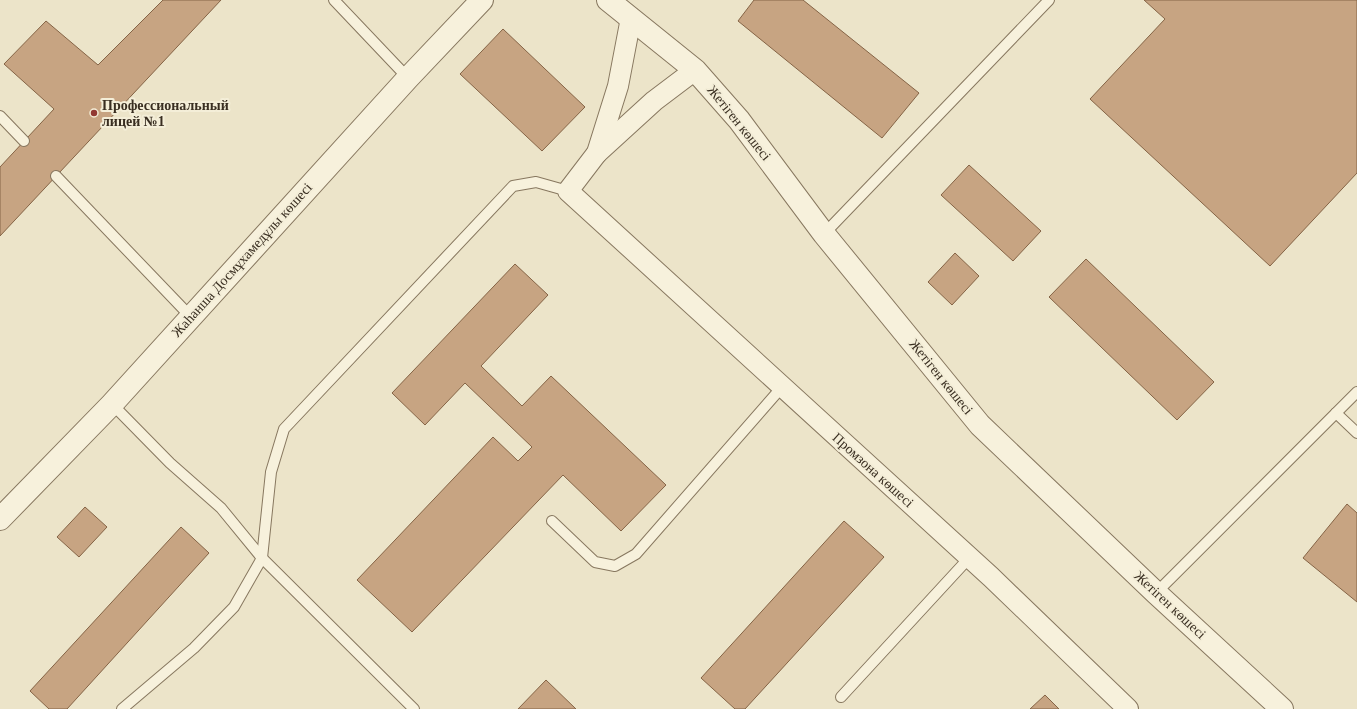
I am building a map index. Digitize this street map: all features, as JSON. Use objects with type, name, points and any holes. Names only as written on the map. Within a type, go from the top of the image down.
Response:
[{"type":"street","name":"Жаһанша Досмұхамедұлы көшесі","points":[[0,519],[112,404],[408,78],[482,0]]},
{"type":"street","name":"Жетіген көшесі","points":[[608,0],[695,70],[739,120],[824,234],[980,424],[1156,593],[1282,709]]},
{"type":"street","points":[[597,153],[618,86],[631,18]]},
{"type":"street","points":[[568,191],[597,153],[654,101],[695,70]]},
{"type":"street","name":"Промзона көшесі","points":[[568,191],[969,558],[1128,709]]},
{"type":"lane","points":[[334,0],[408,78]]},
{"type":"lane","points":[[824,234],[1049,0]]},
{"type":"lane","points":[[0,116],[24,141]]},
{"type":"lane","points":[[56,176],[190,317]]},
{"type":"lane","points":[[122,709],[194,648],[234,607],[262,558],[271,472],[284,429],[513,186],[536,182],[568,191]]},
{"type":"lane","points":[[552,521],[595,562],[615,566],[636,554],[782,387]]},
{"type":"lane","points":[[1156,593],[1357,392]]},
{"type":"lane","points":[[112,404],[170,463],[221,508],[262,558],[414,709]]},
{"type":"lane","points":[[1336,413],[1357,433]]},
{"type":"lane","points":[[841,697],[969,558]]},
{"type":"building","points":[[163,0],[221,0],[0,236],[0,167],[54,109],[4,64],[46,21],[98,65]]},
{"type":"building","points":[[754,0],[803,0],[919,93],[882,138],[738,21]]},
{"type":"building","points":[[1144,0],[1357,0],[1357,173],[1270,266],[1090,99],[1165,19]]},
{"type":"building","points":[[503,29],[585,107],[542,151],[460,74]]},
{"type":"building","points":[[969,165],[1041,231],[1013,261],[941,195]]},
{"type":"building","points":[[955,253],[979,276],[952,305],[928,282]]},
{"type":"building","points":[[1086,259],[1214,382],[1177,420],[1049,297]]},
{"type":"building","points":[[515,264],[548,295],[481,366],[522,406],[551,376],[666,485],[621,531],[563,475],[412,632],[357,580],[493,437],[518,461],[532,447],[465,383],[425,425],[392,393]]},
{"type":"building","points":[[1347,504],[1357,513],[1357,602],[1303,558]]},
{"type":"building","points":[[85,507],[107,527],[79,557],[57,537]]},
{"type":"building","points":[[844,521],[884,557],[745,709],[735,709],[701,678]]},
{"type":"building","points":[[181,527],[209,553],[67,709],[49,709],[30,691]]},
{"type":"building","points":[[546,680],[576,709],[518,709]]},
{"type":"building","points":[[1045,695],[1059,709],[1030,709]]},
{"type":"place","name":"Профессиональный лицей №1","points":[[94,113]]}]
